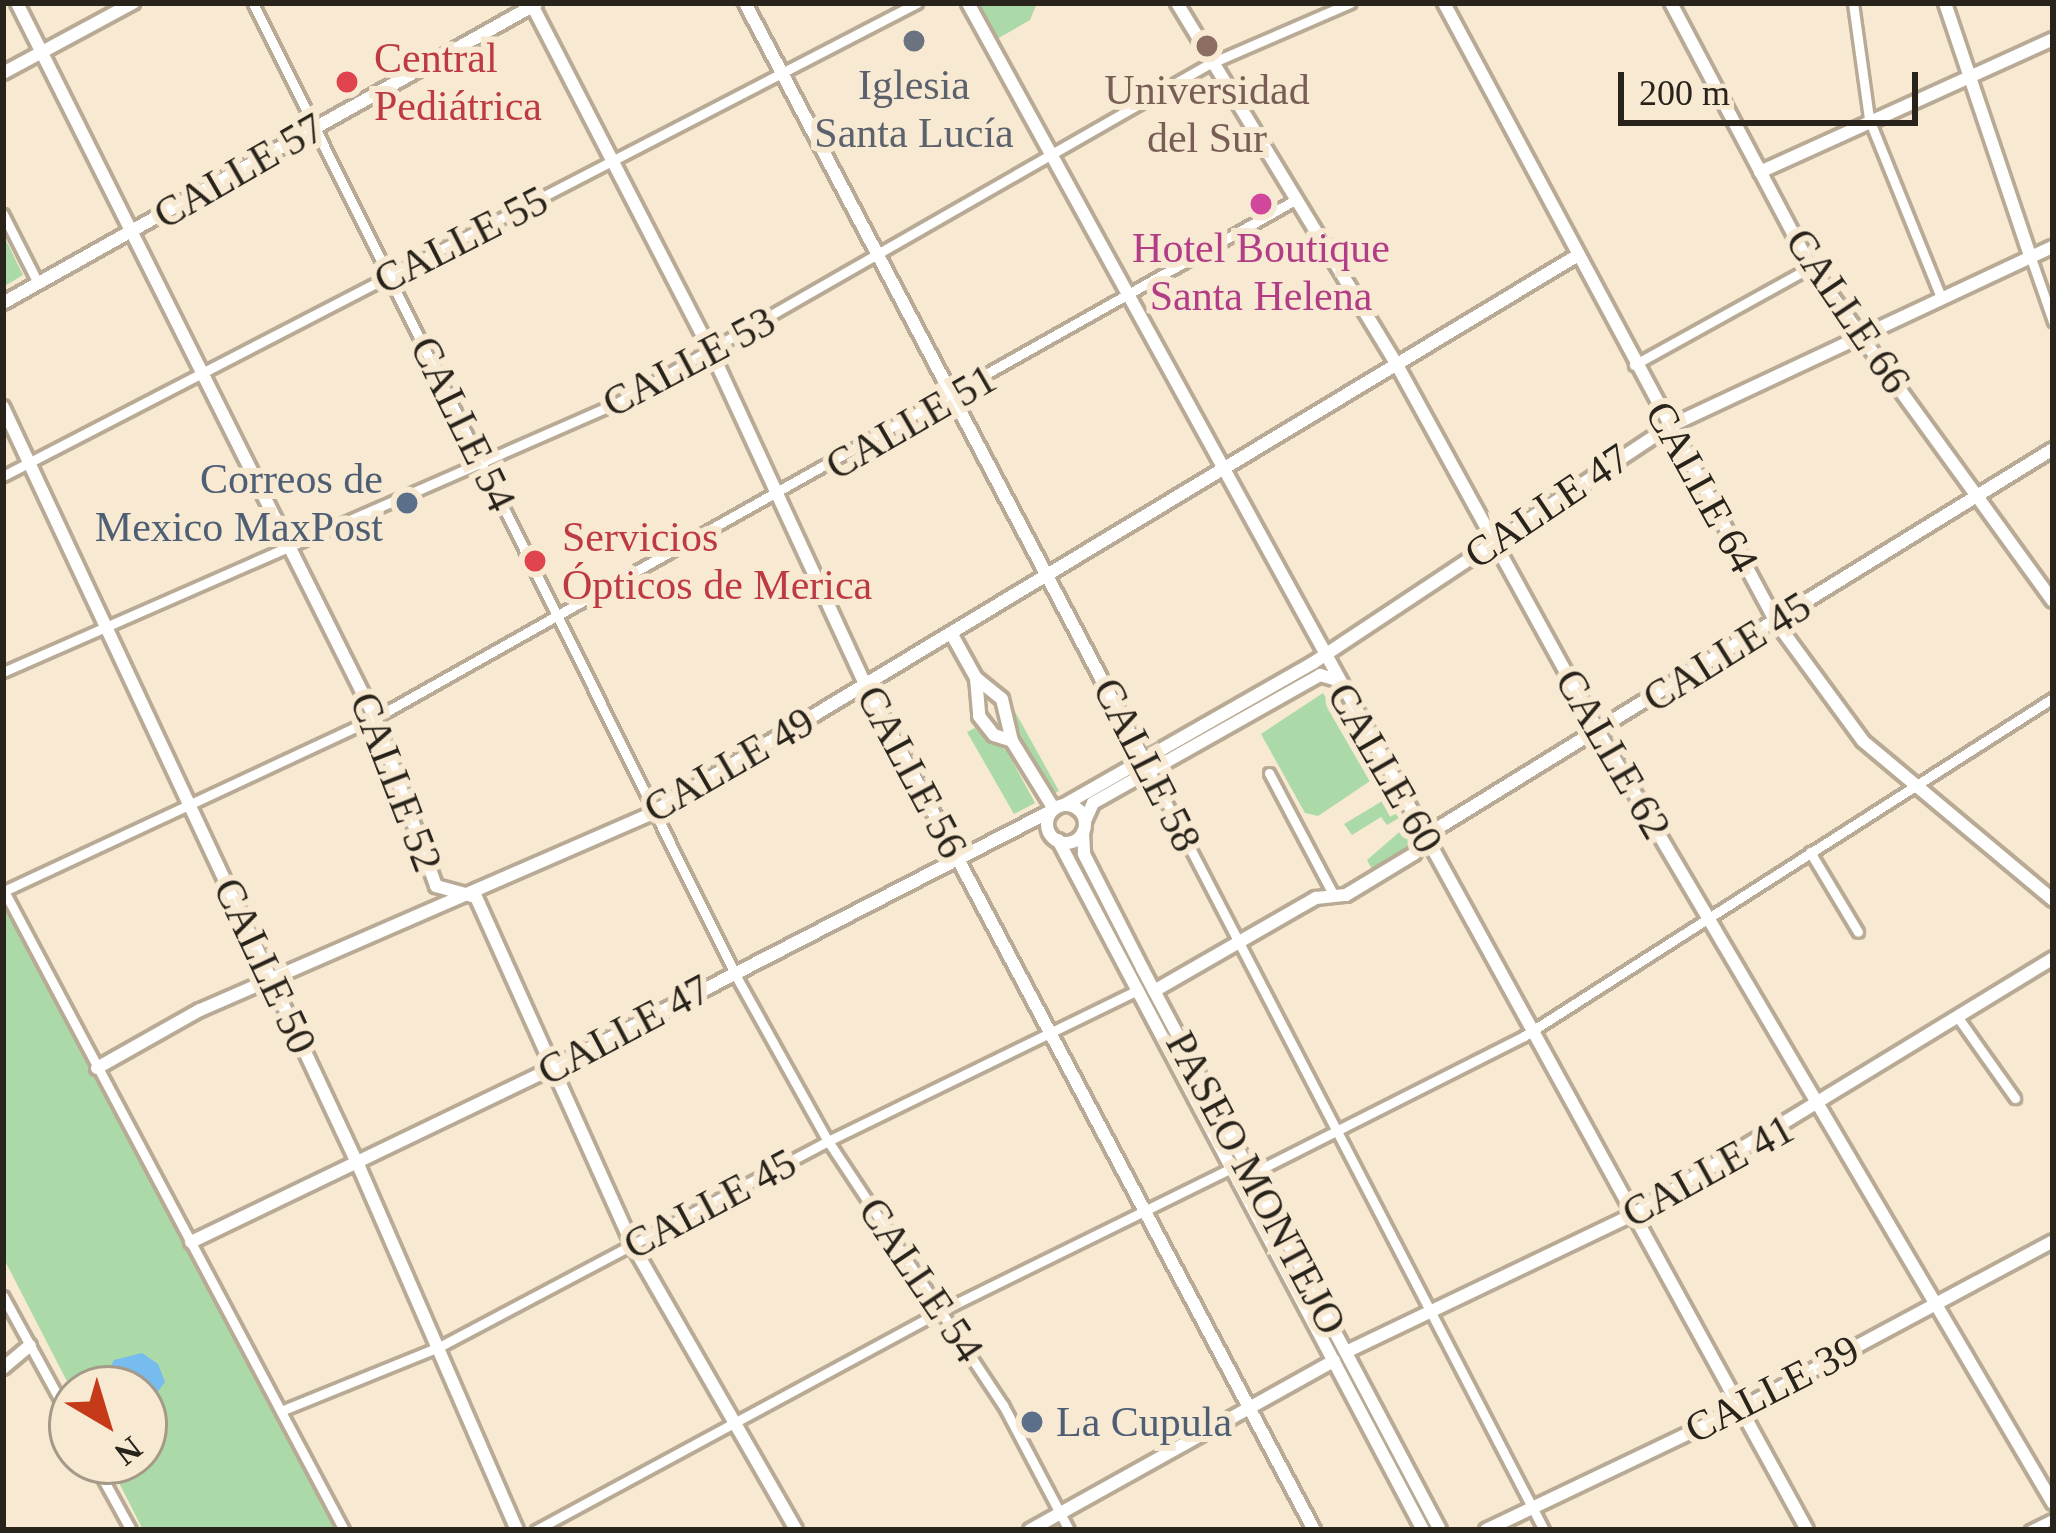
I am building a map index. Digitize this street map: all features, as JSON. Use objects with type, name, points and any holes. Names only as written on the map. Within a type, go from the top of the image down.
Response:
[{"type":"street","name":"CALLE 52","points":[[17,3],[137,229],[200,370],[375,718],[436,886],[478,901],[632,1246],[796,1530]]},
{"type":"street","points":[[3,74],[133,3]]},
{"type":"street","name":"CALLE 54","points":[[253,3],[391,275],[650,814],[828,1141],[943,1310],[1064,1511],[1069,1530]]},
{"type":"street","name":"CALLE 58","points":[[745,3],[875,261],[1148,765],[1334,1134],[1544,1530]]},
{"type":"street","name":"CALLE 55","points":[[3,476],[917,3]]},
{"type":"street","name":"CALLE 60","points":[[968,3],[1334,679],[1807,1530]]},
{"type":"street","name":"CALLE 62","points":[[1177,3],[1209,64],[1396,365],[1598,731],[2053,1503]]},
{"type":"street","name":"CALLE 53","points":[[3,672],[289,540],[483,464],[712,353],[1209,64],[1350,3]]},
{"type":"street","name":"CALLE 64","points":[[1444,3],[1634,365],[1776,622],[1863,741],[2053,900]]},
{"type":"street","name":"CALLE 66","points":[[1671,3],[1811,267],[1980,494],[2053,602]]},
{"type":"street","points":[[1853,3],[1869,118],[1941,297]]},
{"type":"street","points":[[1945,3],[2053,321]]},
{"type":"street","name":"CALLE 57","points":[[3,303],[534,4]]},
{"type":"street","name":"CALLE 56","points":[[534,4],[712,353],[865,684],[1313,1530]]},
{"type":"street","points":[[1760,172],[1869,118],[1969,79],[2053,39]]},
{"type":"street","name":"CALLE 51","points":[[3,890],[375,718],[952,400],[1297,200]]},
{"type":"street","points":[[3,214],[38,283]]},
{"type":"street","name":"CALLE 47","points":[[1084,826],[1093,803],[1148,765],[1668,427],[2053,248]]},
{"type":"street","name":"CALLE 49","points":[[97,1067],[270,977],[650,814],[1224,473],[1578,255]]},
{"type":"street","points":[[1634,365],[1811,267]]},
{"type":"street","name":"CALLE 50","points":[[3,406],[357,1164],[518,1530]]},
{"type":"street","name":"CALLE 45","points":[[1154,991],[1316,898],[1334,896],[1414,854],[1424,836],[2053,449]]},
{"type":"street","points":[[951,633],[976,678],[1008,709],[1012,741],[1057,808],[1084,826],[1058,840]]},
{"type":"street","name":"CALLE 47","points":[[1178,747],[1320,675],[1334,679]]},
{"type":"street","points":[[976,678],[979,716],[994,736],[1012,741]]},
{"type":"street","points":[[1251,1174],[1532,1030],[2053,698]]},
{"type":"street","name":"CALLE 47","points":[[190,1242],[550,1069],[956,854],[1148,765]]},
{"type":"street","points":[[1269,773],[1334,896]]},
{"type":"street","points":[[1057,808],[1048,829],[1231,1168],[1340,1356],[1423,1530]]},
{"type":"street","name":"PASEO MONTEJO","points":[[1084,826],[1084,854],[1340,1356],[1440,1530]]},
{"type":"street","points":[[1810,852],[1858,932]]},
{"type":"street","points":[[3,890],[344,1530]]},
{"type":"street","name":"CALLE 41","points":[[1030,1530],[1248,1404],[1634,1214],[1819,1108],[2053,958]]},
{"type":"street","name":"CALLE 45","points":[[281,1411],[440,1347],[828,1141],[1137,990]]},
{"type":"street","points":[[1959,1019],[2015,1098]]},
{"type":"street","points":[[536,1530],[943,1310],[1231,1168]]},
{"type":"street","name":"CALLE 39","points":[[1486,1530],[1740,1409],[2053,1241]]},
{"type":"street","points":[[3,1295],[48,1378]]},
{"type":"street","points":[[3,1368],[30,1345]]},
{"type":"street","points":[[106,1485],[130,1530]]},
{"type":"street","points":[[2030,1530],[2053,1519]]},
{"type":"green space","points":[[977,3],[1037,3],[1030,20],[997,39]]},
{"type":"green space","points":[[3,234],[23,275],[3,287]]},
{"type":"green space","points":[[1323,693],[1376,777],[1318,816],[1305,813],[1261,734]]},
{"type":"green space","points":[[1009,701],[1059,791],[1052,794],[1024,745]]},
{"type":"green space","points":[[975,728],[1007,751],[1035,803],[1014,814],[967,732]]},
{"type":"green space","points":[[1384,800],[1399,818],[1387,825],[1381,817],[1352,835],[1344,824]]},
{"type":"green space","points":[[1404,828],[1411,848],[1373,871],[1367,860]]},
{"type":"green space","points":[[3,903],[339,1530],[143,1530],[120,1485],[168,1485],[168,1365],[59,1365],[3,1257]]},
{"type":"water","points":[[142,1353],[158,1365],[112,1365],[114,1360]]},
{"type":"place","name":"Iglesia Santa Lucía","points":[[914,41]]},
{"type":"place","name":"Universidad del Sur","points":[[1207,46]]},
{"type":"place","name":"Central Pediátrica","points":[[347,82]]},
{"type":"place","name":"Hotel Boutique Santa Helena","points":[[1261,204]]},
{"type":"place","name":"Correos de Mexico MaxPost","points":[[407,503]]},
{"type":"place","name":"Servicios Ópticos de Merica","points":[[535,561]]},
{"type":"place","name":"La Cupula","points":[[1032,1422]]}]
